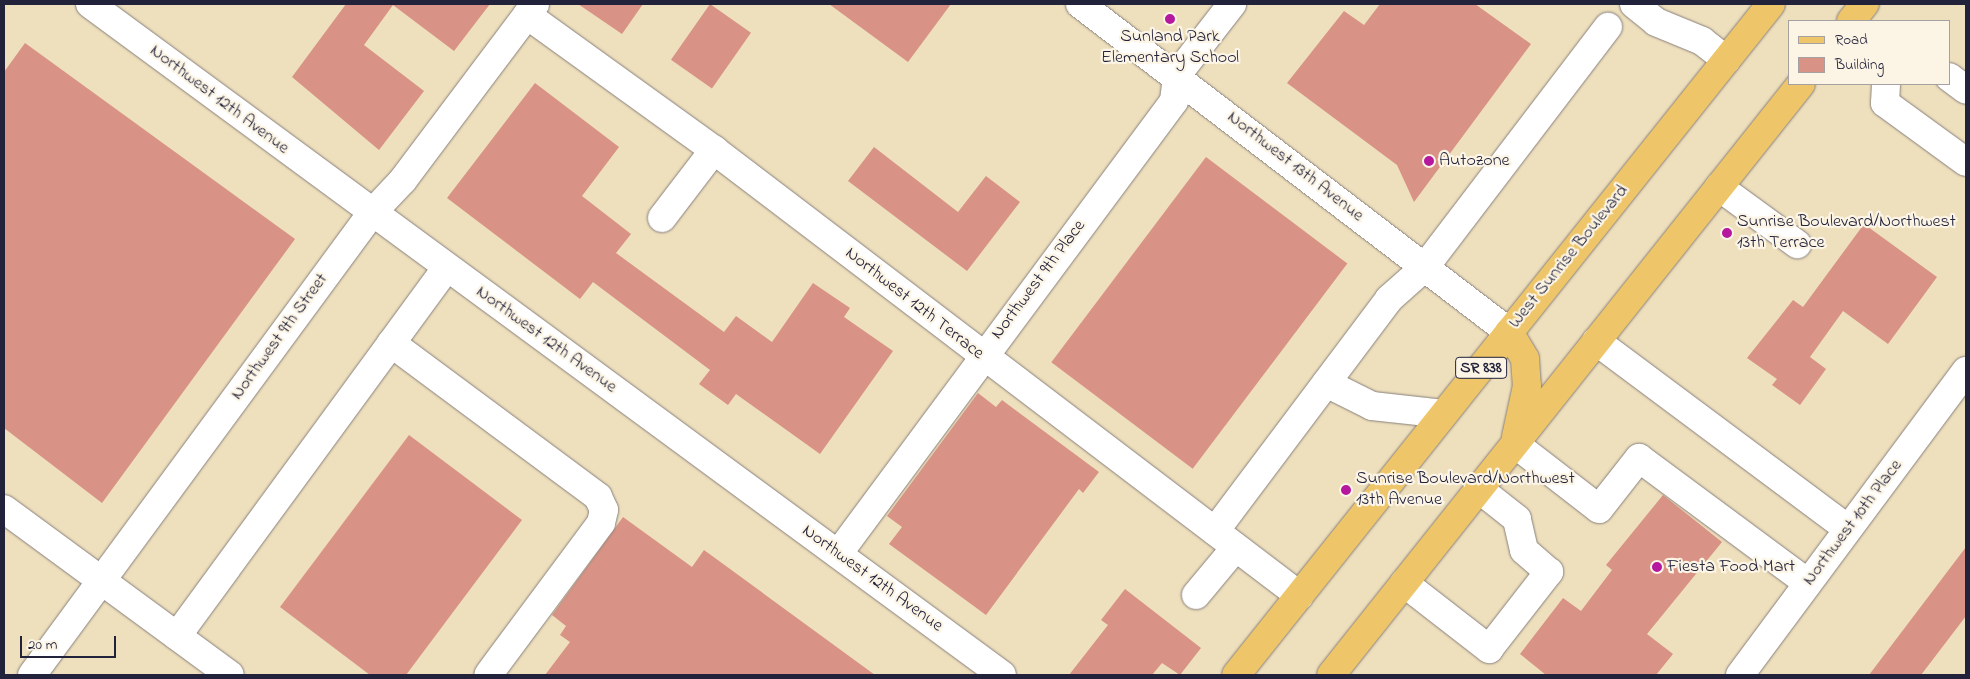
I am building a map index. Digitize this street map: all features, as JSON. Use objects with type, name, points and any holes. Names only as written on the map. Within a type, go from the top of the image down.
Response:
[{"type":"main road","name":"West Sunrise Boulevard","points":[[1236,675],[1771,4]]},
{"type":"main road","points":[[1331,675],[1800,85]]},
{"type":"main road","points":[[1509,332],[1525,359],[1527,386],[1515,444]]},
{"type":"street","name":"Northwest 12th Avenue","points":[[90,4],[371,214],[1002,675]]},
{"type":"street","name":"Northwest 13th Avenue","points":[[1080,4],[1177,75],[1509,332]]},
{"type":"street","points":[[1177,75],[1232,4]]},
{"type":"street","points":[[1634,4],[1656,22],[1702,41],[1726,60]]},
{"type":"street","name":"Northwest 9th Street","points":[[32,675],[371,214],[403,180],[531,9]]},
{"type":"street","name":"Northwest 12th Terrace","points":[[531,9],[982,356],[1300,596]]},
{"type":"street","points":[[1196,596],[1225,539],[1326,383],[1389,299],[1425,267],[1608,27]]},
{"type":"street","name":"Northwest 9th Place","points":[[838,554],[982,356],[1174,101],[1177,75]]},
{"type":"street","points":[[1950,78],[1966,90]]},
{"type":"street","points":[[1886,85],[1885,103],[1966,162]]},
{"type":"street","points":[[662,218],[714,150]]},
{"type":"street","points":[[1719,187],[1796,244]]},
{"type":"street","points":[[177,636],[446,268]]},
{"type":"street","points":[[1596,341],[1848,529]]},
{"type":"street","points":[[391,343],[598,497],[604,510],[601,523],[488,675]]},
{"type":"street","name":"Northwest 10th Place","points":[[1740,675],[1966,371]]},
{"type":"street","points":[[1326,383],[1372,406],[1444,414]]},
{"type":"street","points":[[1515,444],[1600,509],[1639,458],[1808,583]]},
{"type":"street","points":[[1404,583],[1489,649],[1549,572],[1524,550],[1517,519],[1479,488]]},
{"type":"street","points":[[4,509],[230,675]]},
{"type":"building","points":[[346,4],[490,4],[454,51],[393,5],[364,45],[424,91],[379,150],[292,77]]},
{"type":"building","points":[[578,4],[643,4],[622,34]]},
{"type":"building","points":[[710,4],[751,33],[712,88],[671,60]]},
{"type":"building","points":[[829,4],[951,4],[908,62]]},
{"type":"building","points":[[1380,4],[1475,4],[1531,44],[1414,202],[1397,165],[1287,83],[1344,11],[1364,25]]},
{"type":"building","points":[[25,43],[295,239],[102,503],[4,428],[4,72]]},
{"type":"building","points":[[535,83],[619,147],[582,196],[631,234],[616,253],[724,332],[736,316],[772,342],[813,283],[850,308],[844,317],[893,351],[820,454],[736,394],[728,405],[699,384],[710,370],[593,282],[580,299],[447,198]]},
{"type":"building","points":[[874,147],[958,212],[986,176],[1020,202],[967,271],[848,181]]},
{"type":"building","points":[[1206,157],[1347,264],[1193,469],[1051,362]]},
{"type":"building","points":[[1864,224],[1937,277],[1888,344],[1843,311],[1810,357],[1826,369],[1800,405],[1772,385],[1777,379],[1747,358],[1793,300],[1803,307]]},
{"type":"building","points":[[978,393],[996,407],[1002,400],[1099,472],[1083,493],[1079,489],[986,615],[889,544],[902,527],[887,516]]},
{"type":"building","points":[[409,435],[522,520],[406,675],[370,675],[280,607]]},
{"type":"building","points":[[1663,495],[1722,542],[1647,634],[1673,654],[1656,675],[1546,675],[1520,654],[1563,598],[1581,611],[1612,570],[1606,565]]},
{"type":"building","points":[[623,517],[692,567],[704,550],[875,675],[545,675],[570,642],[560,635],[566,626],[552,615]]},
{"type":"building","points":[[1966,547],[1966,616],[1921,675],[1869,675]]},
{"type":"building","points":[[1125,589],[1201,648],[1180,675],[1162,663],[1152,675],[1069,675],[1108,625],[1101,620]]},
{"type":"place","name":"Sunland Park Elementary School","points":[[1170,19]]},
{"type":"place","name":"Autozone","points":[[1429,161]]},
{"type":"place","name":"Sunrise Boulevard/Northwest 13th Terrace","points":[[1727,233]]},
{"type":"place","name":"Sunrise Boulevard/Northwest 13th Avenue","points":[[1346,490]]},
{"type":"place","name":"Fiesta Food Mart","points":[[1657,567]]}]
